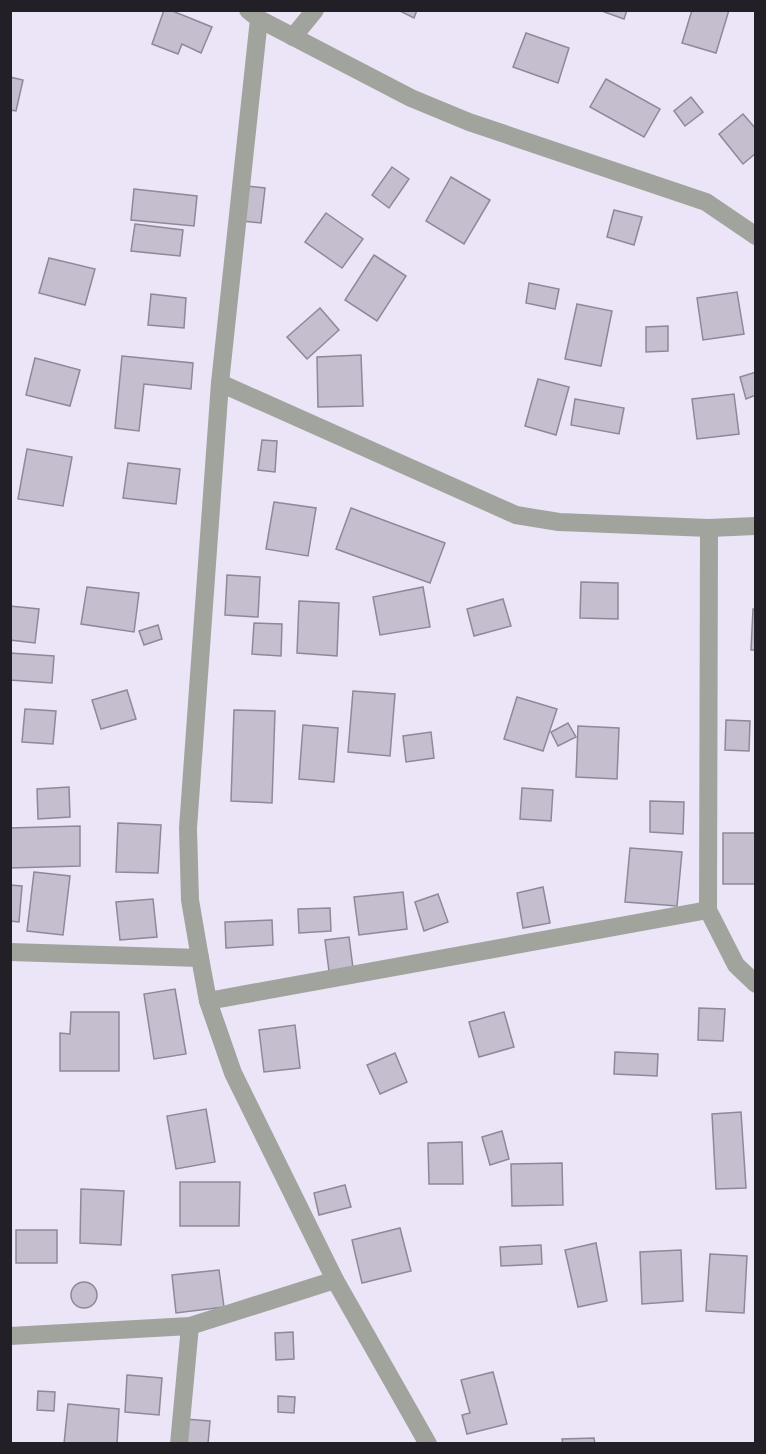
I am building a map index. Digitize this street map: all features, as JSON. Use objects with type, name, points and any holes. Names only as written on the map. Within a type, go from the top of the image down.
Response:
[{"type":"street","points":[[293,37],[315,10]]},
{"type":"street","points":[[428,1443],[335,1280],[232,1073],[208,1000],[190,900],[188,828],[220,383],[254,15],[411,98],[469,122],[706,202],[756,236]]},
{"type":"street","points":[[220,383],[516,515],[559,522],[709,528],[756,526]]},
{"type":"street","points":[[709,528],[708,910],[736,965],[756,984]]},
{"type":"street","points":[[208,1000],[708,910]]},
{"type":"street","points":[[10,952],[200,958]]},
{"type":"street","points":[[10,1336],[190,1326],[335,1280]]},
{"type":"street","points":[[179,1443],[190,1326]]},
{"type":"building","points":[[164,10],[170,10],[212,27],[201,53],[182,44],[178,54],[152,44]]},
{"type":"building","points":[[398,10],[417,10],[414,18]]},
{"type":"building","points":[[599,10],[627,10],[624,19]]},
{"type":"building","points":[[692,10],[729,10],[716,53],[682,43]]},
{"type":"building","points":[[526,33],[569,48],[558,83],[513,67]]},
{"type":"building","points":[[10,77],[23,80],[16,111],[10,110]]},
{"type":"building","points":[[606,79],[660,109],[644,137],[590,107]]},
{"type":"building","points":[[691,97],[703,112],[685,126],[674,111]]},
{"type":"building","points":[[743,114],[756,129],[756,153],[743,164],[719,134]]},
{"type":"building","points":[[392,167],[409,179],[389,208],[372,195]]},
{"type":"building","points":[[451,177],[490,200],[464,244],[426,221]]},
{"type":"building","points":[[246,186],[265,188],[261,223],[243,221]]},
{"type":"building","points":[[134,189],[197,196],[194,226],[131,220]]},
{"type":"building","points":[[614,210],[642,217],[634,245],[607,237]]},
{"type":"building","points":[[326,213],[363,239],[342,268],[305,242]]},
{"type":"building","points":[[135,224],[183,230],[180,256],[131,251]]},
{"type":"building","points":[[374,255],[406,276],[377,321],[345,300]]},
{"type":"building","points":[[49,258],[95,269],[85,305],[39,293]]},
{"type":"building","points":[[529,283],[559,289],[555,309],[526,303]]},
{"type":"building","points":[[737,292],[744,334],[703,340],[697,298]]},
{"type":"building","points":[[151,294],[186,298],[184,328],[148,325]]},
{"type":"building","points":[[577,304],[612,311],[601,366],[565,359]]},
{"type":"building","points":[[320,308],[339,330],[307,359],[287,337]]},
{"type":"building","points":[[668,326],[668,351],[646,352],[646,327]]},
{"type":"building","points":[[361,355],[363,406],[318,407],[317,357]]},
{"type":"building","points":[[122,356],[193,363],[191,389],[144,384],[139,431],[115,428]]},
{"type":"building","points":[[35,358],[80,370],[70,406],[26,395]]},
{"type":"building","points":[[756,372],[756,395],[746,399],[740,377]]},
{"type":"building","points":[[538,379],[569,387],[556,435],[525,426]]},
{"type":"building","points":[[734,394],[739,434],[697,439],[692,399]]},
{"type":"building","points":[[575,399],[624,408],[619,434],[571,425]]},
{"type":"building","points":[[262,440],[277,441],[275,472],[258,470]]},
{"type":"building","points":[[27,449],[72,457],[63,506],[18,499]]},
{"type":"building","points":[[128,463],[180,469],[176,504],[123,498]]},
{"type":"building","points":[[274,502],[316,508],[308,556],[266,549]]},
{"type":"building","points":[[351,508],[445,543],[430,583],[336,549]]},
{"type":"building","points":[[227,575],[260,577],[258,617],[225,615]]},
{"type":"building","points":[[581,582],[618,583],[618,619],[580,618]]},
{"type":"building","points":[[87,587],[139,593],[134,632],[81,624]]},
{"type":"building","points":[[423,587],[430,627],[380,635],[373,597]]},
{"type":"building","points":[[503,599],[511,626],[474,636],[467,609]]},
{"type":"building","points":[[299,601],[339,603],[337,656],[297,653]]},
{"type":"building","points":[[10,606],[39,609],[35,643],[10,640]]},
{"type":"building","points":[[753,609],[756,609],[756,650],[751,650]]},
{"type":"building","points":[[254,623],[282,624],[281,656],[252,654]]},
{"type":"building","points":[[158,625],[162,639],[144,645],[139,631]]},
{"type":"building","points":[[10,653],[54,656],[52,683],[10,680]]},
{"type":"building","points":[[127,690],[136,719],[101,729],[92,700]]},
{"type":"building","points":[[353,691],[395,694],[390,756],[348,752]]},
{"type":"building","points":[[517,697],[557,709],[543,751],[504,739]]},
{"type":"building","points":[[25,709],[56,711],[53,744],[22,742]]},
{"type":"building","points":[[234,710],[275,711],[272,803],[231,801]]},
{"type":"building","points":[[726,720],[750,721],[749,751],[725,750]]},
{"type":"building","points":[[568,723],[576,737],[558,746],[551,732]]},
{"type":"building","points":[[303,725],[338,728],[334,782],[299,779]]},
{"type":"building","points":[[578,726],[619,728],[617,779],[576,777]]},
{"type":"building","points":[[431,732],[434,758],[406,762],[403,736]]},
{"type":"building","points":[[69,787],[70,817],[38,819],[37,789]]},
{"type":"building","points":[[522,788],[553,790],[551,821],[520,819]]},
{"type":"building","points":[[650,801],[684,802],[683,834],[650,832]]},
{"type":"building","points":[[118,823],[161,825],[158,873],[116,872]]},
{"type":"building","points":[[80,826],[80,866],[10,868],[10,828]]},
{"type":"building","points":[[723,833],[756,833],[756,884],[723,884]]},
{"type":"building","points":[[630,848],[682,852],[677,906],[625,902]]},
{"type":"building","points":[[34,872],[70,876],[63,935],[27,931]]},
{"type":"building","points":[[10,885],[22,886],[19,922],[10,921]]},
{"type":"building","points":[[543,887],[550,923],[523,928],[517,893]]},
{"type":"building","points":[[403,892],[407,929],[359,935],[354,897]]},
{"type":"building","points":[[438,894],[448,922],[424,931],[415,902]]},
{"type":"building","points":[[153,899],[157,937],[120,940],[116,902]]},
{"type":"building","points":[[330,908],[331,931],[299,933],[298,909]]},
{"type":"building","points":[[272,920],[273,945],[226,948],[225,922]]},
{"type":"building","points":[[349,937],[353,968],[329,971],[325,940]]},
{"type":"building","points":[[175,989],[186,1054],[154,1059],[144,994]]},
{"type":"building","points":[[699,1008],[725,1009],[723,1041],[698,1040]]},
{"type":"building","points":[[71,1012],[119,1012],[119,1071],[60,1071],[60,1033],[70,1034]]},
{"type":"building","points":[[504,1012],[514,1047],[479,1057],[469,1022]]},
{"type":"building","points":[[295,1025],[300,1068],[264,1072],[259,1030]]},
{"type":"building","points":[[615,1052],[658,1054],[657,1076],[614,1074]]},
{"type":"building","points":[[395,1053],[407,1082],[380,1094],[367,1065]]},
{"type":"building","points":[[206,1109],[215,1162],[176,1169],[167,1116]]},
{"type":"building","points":[[741,1112],[746,1188],[716,1189],[712,1114]]},
{"type":"building","points":[[502,1131],[509,1159],[490,1165],[482,1137]]},
{"type":"building","points":[[462,1142],[463,1184],[429,1184],[428,1143]]},
{"type":"building","points":[[562,1163],[563,1205],[512,1206],[511,1164]]},
{"type":"building","points":[[180,1182],[240,1182],[239,1226],[180,1226]]},
{"type":"building","points":[[345,1185],[351,1207],[319,1215],[314,1193]]},
{"type":"building","points":[[81,1189],[124,1191],[121,1245],[80,1243]]},
{"type":"building","points":[[400,1228],[411,1271],[362,1283],[352,1240]]},
{"type":"building","points":[[16,1230],[57,1230],[57,1263],[16,1263]]},
{"type":"building","points":[[596,1243],[607,1301],[578,1307],[565,1250]]},
{"type":"building","points":[[541,1245],[542,1264],[501,1266],[500,1247]]},
{"type":"building","points":[[681,1250],[683,1301],[642,1304],[640,1252]]},
{"type":"building","points":[[710,1254],[747,1256],[744,1313],[706,1311]]},
{"type":"building","points":[[219,1270],[224,1307],[176,1313],[172,1275]]},
{"type":"building","points":[[84,1282],[93,1286],[97,1295],[93,1304],[84,1308],[75,1304],[71,1295],[75,1286]]},
{"type":"building","points":[[293,1332],[294,1359],[276,1360],[275,1333]]},
{"type":"building","points":[[493,1372],[507,1424],[467,1434],[462,1415],[470,1413],[461,1380]]},
{"type":"building","points":[[127,1375],[162,1378],[159,1415],[125,1412]]},
{"type":"building","points":[[38,1391],[55,1392],[54,1411],[37,1410]]},
{"type":"building","points":[[278,1396],[295,1397],[294,1413],[278,1412]]},
{"type":"building","points":[[68,1404],[119,1409],[117,1444],[64,1444]]},
{"type":"building","points":[[185,1419],[210,1421],[208,1444],[182,1444]]},
{"type":"building","points":[[594,1438],[595,1444],[563,1444],[562,1439]]}]
